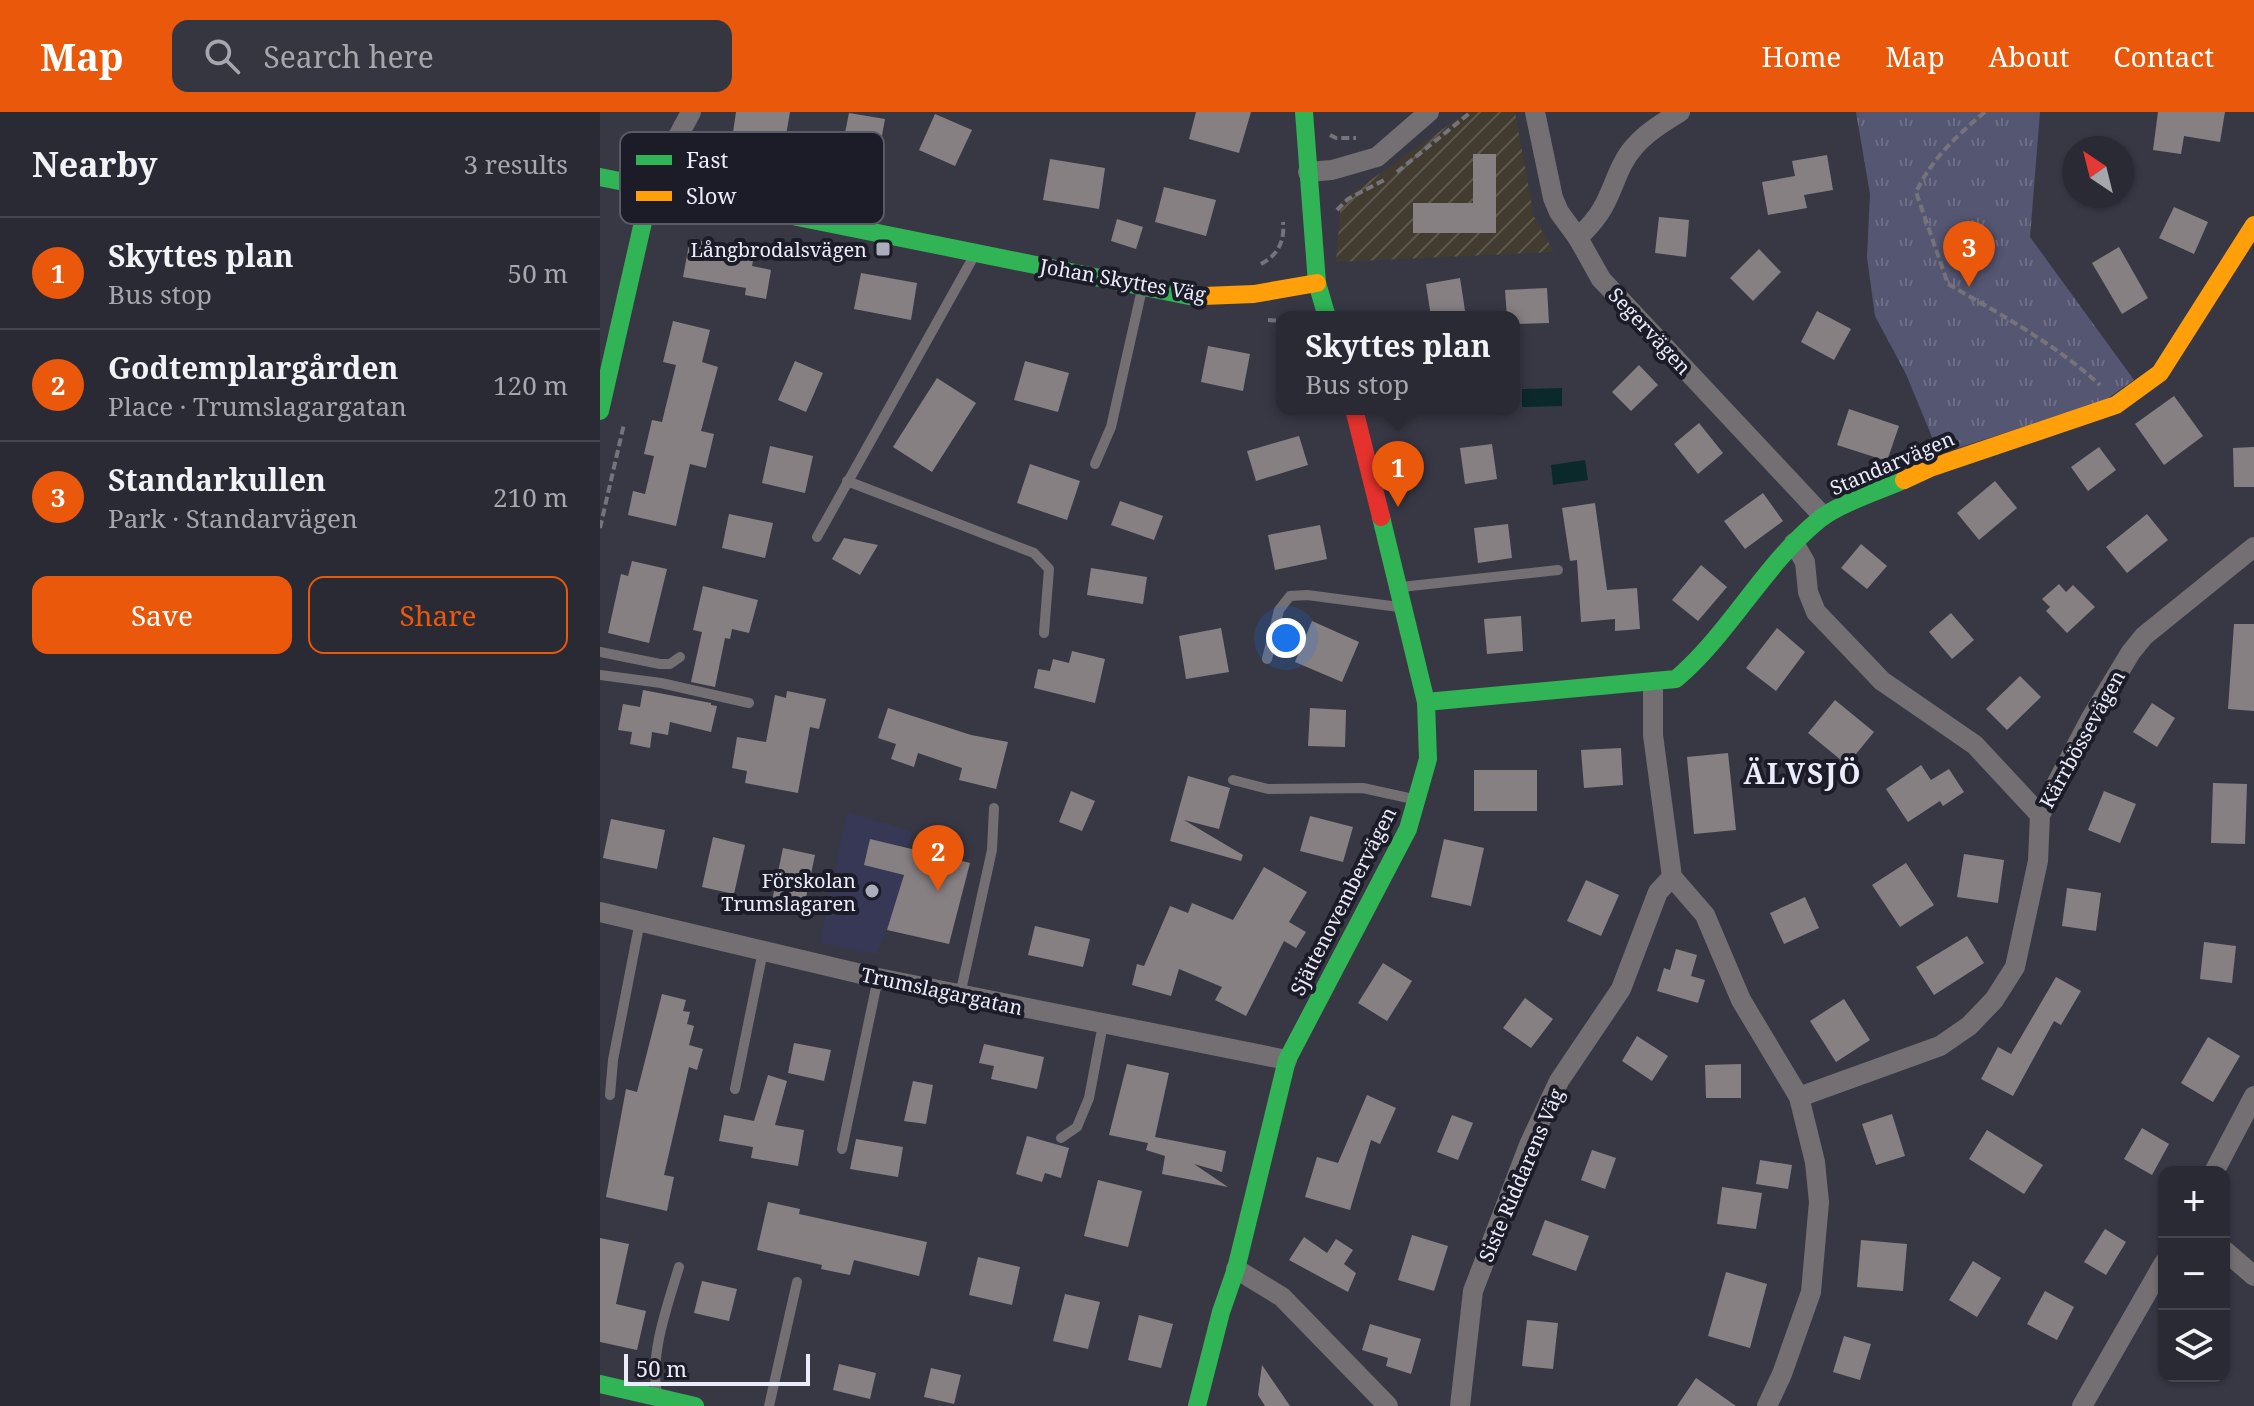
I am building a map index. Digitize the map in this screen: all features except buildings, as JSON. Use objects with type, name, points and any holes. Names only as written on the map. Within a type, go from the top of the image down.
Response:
[{"type":"street","points":[[680,132],[691,112]]},
{"type":"street","points":[[1304,112],[1317,283],[1325,311]]},
{"type":"street","points":[[1308,172],[1332,170],[1377,157],[1429,112]]},
{"type":"street","name":"Segervägen","points":[[1535,112],[1553,198],[1601,279],[1823,516]]},
{"type":"street","points":[[1578,238],[1604,207],[1617,173],[1633,148],[1653,129],[1680,112]]},
{"type":"street","name":"Johan Skyttes Väg","points":[[600,177],[620,181]]},
{"type":"street","points":[[600,411],[643,224]]},
{"type":"street","name":"Johan Skyttes Väg","points":[[833,224],[1189,296],[1277,293],[1317,283]]},
{"type":"street","name":"Standarvägen","points":[[1426,702],[1676,679],[1697,661],[1794,543],[1823,516],[1930,468],[2119,403],[2160,373],[2254,225]]},
{"type":"street","name":"Sjättenovembervägen","points":[[1197,1406],[1221,1312],[1236,1269],[1287,1060],[1408,829],[1428,759],[1426,702],[1356,415]]},
{"type":"street","points":[[1794,543],[1805,562],[1808,592],[1816,612],[1882,681],[1975,745],[2040,815]]},
{"type":"street","name":"Kärrbössevägen","points":[[1799,1097],[1940,1046],[1969,1026],[1994,1000],[2015,967],[2038,861],[2040,815],[2091,718],[2144,636],[2254,547]]},
{"type":"street","points":[[1653,683],[1653,735],[1672,877],[1705,915],[1741,1000],[1799,1097],[1815,1162],[1819,1202],[1811,1292],[1782,1374],[1767,1406]]},
{"type":"street","name":"Siste Riddarens Väg","points":[[1460,1406],[1473,1291],[1529,1145],[1559,1081],[1621,989],[1658,892],[1672,877]]},
{"type":"street","name":"Trumslagargatan","points":[[600,912],[878,978],[1287,1060]]},
{"type":"street","points":[[2217,1166],[2254,1096]]},
{"type":"street","points":[[2230,1255],[2254,1276]]},
{"type":"street","points":[[1236,1269],[1282,1297],[1388,1406]]},
{"type":"street","points":[[2082,1406],[2158,1273]]},
{"type":"street","points":[[600,1384],[695,1406]]},
{"type":"lane","points":[[817,537],[976,253]]},
{"type":"lane","points":[[1095,464],[1111,427],[1142,286]]},
{"type":"lane","points":[[847,481],[1034,553],[1049,569],[1044,633]]},
{"type":"lane","points":[[1399,587],[1558,570]]},
{"type":"lane","points":[[1267,659],[1279,610],[1290,596],[1307,595],[1404,608]]},
{"type":"lane","points":[[600,652],[660,664],[670,664],[680,657]]},
{"type":"lane","points":[[600,675],[661,683],[749,703]]},
{"type":"lane","points":[[1233,780],[1268,789],[1363,788],[1416,800]]},
{"type":"lane","points":[[960,995],[992,850],[994,808]]},
{"type":"lane","points":[[610,1095],[613,1060],[640,921]]},
{"type":"lane","points":[[735,1089],[763,951]]},
{"type":"lane","points":[[842,1149],[878,978]]},
{"type":"lane","points":[[1061,1138],[1077,1127],[1089,1098],[1103,1024]]},
{"type":"lane","points":[[658,1398],[654,1379],[661,1335],[679,1267]]},
{"type":"lane","points":[[769,1406],[797,1282]]},
{"type":"path","points":[[1333,214],[1348,199],[1399,171],[1471,112]]},
{"type":"path","points":[[1985,112],[1961,131],[1924,176],[1916,192],[1948,284],[2075,363],[2119,403]]},
{"type":"path","points":[[1326,133],[1336,138],[1362,138]]},
{"type":"path","points":[[1249,269],[1273,258],[1284,237],[1283,214]]},
{"type":"path","points":[[1256,320],[1276,321]]},
{"type":"path","points":[[600,528],[625,419]]},
{"type":"shaded area","points":[[1467,112],[1515,112],[1534,217],[1554,252],[1336,262],[1341,201]]},
{"type":"shaded area","points":[[1562,388],[1562,406],[1522,407],[1522,389]]},
{"type":"shaded area","points":[[1585,460],[1588,480],[1553,485],[1551,465]]},
{"type":"shaded area","name":"Förskolan Trumslagaren","points":[[847,812],[912,832],[907,847],[870,840],[867,866],[917,879],[887,930],[877,954],[820,943]]},
{"type":"green space","points":[[1856,112],[2040,112],[2030,237],[2134,380],[2104,401],[1939,454],[1906,374],[1875,316],[1867,257],[1870,194]]},
{"type":"traffic: fast","points":[[1304,112],[1317,283],[1325,311]]},
{"type":"traffic: fast","points":[[600,177],[620,181]]},
{"type":"traffic: fast","points":[[600,411],[643,224]]},
{"type":"traffic: fast","points":[[833,224],[1189,296],[1203,296]]},
{"type":"traffic: fast","points":[[1426,702],[1676,679],[1714,640],[1782,556],[1820,519],[1848,503],[1904,480]]},
{"type":"traffic: fast","points":[[1197,1406],[1221,1312],[1236,1269],[1287,1060],[1408,829],[1428,759],[1426,702],[1381,517]]},
{"type":"traffic: fast","points":[[600,1384],[695,1406]]},
{"type":"traffic: slow","points":[[1904,480],[1930,468],[2116,405],[2160,373],[2254,225]]},
{"type":"traffic: slow","points":[[1203,296],[1254,294],[1317,283]]},
{"type":"traffic: jam","points":[[1356,415],[1381,517]]},
{"type":"place","name":"Långbrodalsvägen","points":[[883,249]]},
{"type":"place","name":"Standarkullen","points":[[1969,287]]},
{"type":"place","name":"Skyttes plan","points":[[1398,507]]},
{"type":"place","name":"Förskolan Trumslagaren","points":[[872,891]]},
{"type":"place","name":"Godtemplargården","points":[[938,891]]},
{"type":"district","name":"ÄLVSJÖ","points":[[1803,773]]}]
